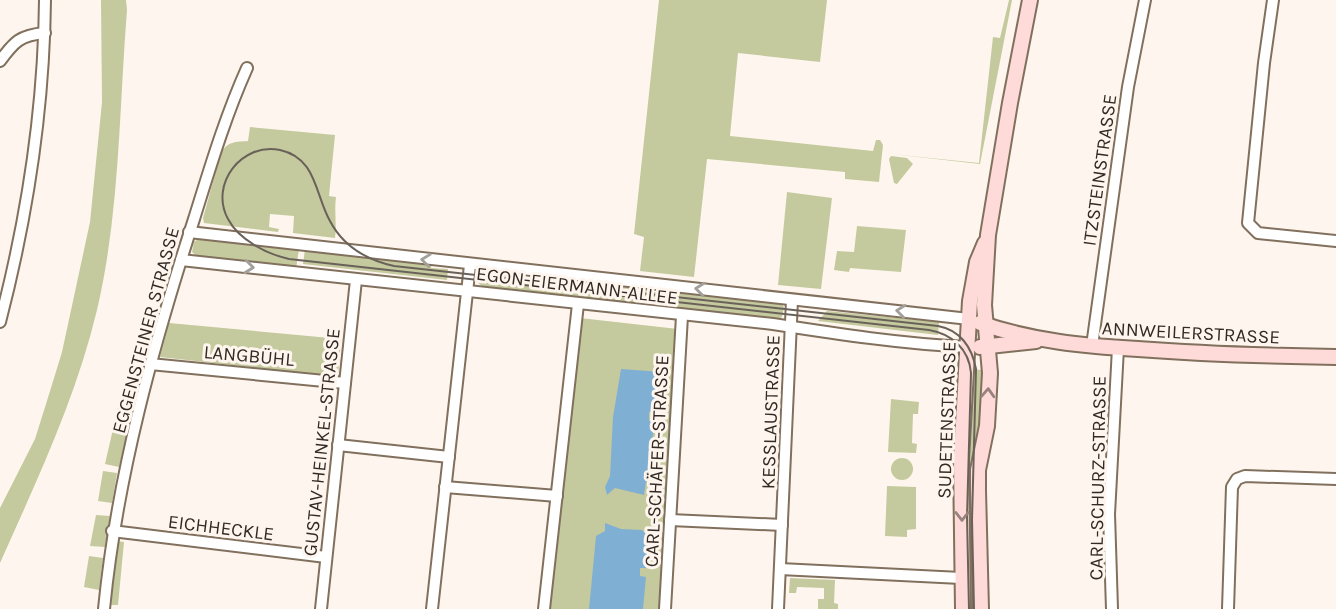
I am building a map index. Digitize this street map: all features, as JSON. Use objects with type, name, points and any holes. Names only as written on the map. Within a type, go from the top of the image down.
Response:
[{"type":"main road","name":"SUDETENSTRASSE","points":[[981,609],[978,470],[986,426],[990,373],[985,325],[988,235],[1007,116],[1030,0]]},
{"type":"main road","name":"SUDETENSTRASSE","points":[[963,609],[961,459],[969,319],[973,279],[988,235]]},
{"type":"main road","name":"ANNWEILERSTRASSE","points":[[969,319],[1044,341],[1092,346],[1237,356],[1336,357]]},
{"type":"main road","name":"ANNWEILERSTRASSE","points":[[968,347],[1044,341]]},
{"type":"street","points":[[0,322],[34,159],[45,33],[45,0]]},
{"type":"street","name":"ITZSTEINSTRASSE","points":[[1092,346],[1128,87],[1145,0]]},
{"type":"street","points":[[1273,0],[1262,77],[1248,223],[1258,233],[1336,241]]},
{"type":"street","points":[[0,61],[18,40],[28,34],[45,33]]},
{"type":"street","name":"EGGENSTEINER STRASSE","points":[[104,609],[112,531],[150,364],[216,149],[247,68]]},
{"type":"street","name":"EGON-EIERMANN-ALLEE","points":[[189,232],[969,319]]},
{"type":"street","name":"EGON-EIERMANN-ALLEE","points":[[181,260],[791,327],[846,336],[968,347]]},
{"type":"street","points":[[432,609],[470,265]]},
{"type":"street","name":"GUSTAV-HEINKEL-STRASSE","points":[[321,609],[356,280]]},
{"type":"street","name":"KESSLAUSTRASSE","points":[[778,609],[792,300]]},
{"type":"street","points":[[544,609],[578,304]]},
{"type":"street","name":"CARL-SCHÄFER-STRASSE","points":[[665,609],[682,316]]},
{"type":"street","name":"CARL-SCHURZ-STRASSE","points":[[1112,609],[1109,514],[1118,348]]},
{"type":"street","name":"LANGBÜHL","points":[[150,364],[345,383]]},
{"type":"street","points":[[338,445],[449,457]]},
{"type":"street","points":[[1228,609],[1233,484],[1245,476],[1336,479]]},
{"type":"street","points":[[445,487],[557,496]]},
{"type":"street","points":[[670,520],[782,525]]},
{"type":"street","name":"EICHHECKLE","points":[[112,531],[326,558]]},
{"type":"street","points":[[780,569],[961,578]]},
{"type":"green space","points":[[101,0],[126,0],[127,10],[118,161],[105,273],[88,343],[67,407],[0,563],[0,508],[35,439],[62,352],[90,222],[102,102]]},
{"type":"green space","points":[[659,0],[827,0],[820,62],[738,53],[730,136],[873,151],[876,140],[880,140],[883,145],[879,182],[845,179],[845,172],[707,159],[694,277],[640,271],[644,237],[634,234]]},
{"type":"green space","points":[[1009,0],[1012,0],[980,164],[891,154],[979,163],[993,37],[1000,38]]},
{"type":"green space","points":[[250,127],[335,135],[329,196],[336,197],[335,238],[293,233],[294,216],[270,214],[269,227],[279,229],[278,232],[204,223],[203,218],[221,153],[229,144],[248,141]]},
{"type":"green space","points":[[891,156],[907,158],[913,164],[897,184],[894,183],[889,159]]},
{"type":"green space","points":[[787,192],[832,198],[821,289],[778,285]]},
{"type":"green space","points":[[857,226],[906,230],[901,272],[850,268],[849,272],[834,270],[837,251],[854,252]]},
{"type":"green space","points":[[198,239],[299,249],[296,269],[199,258],[192,252],[194,242]]},
{"type":"green space","points":[[305,249],[432,263],[431,268],[448,269],[447,280],[303,264]]},
{"type":"green space","points":[[486,269],[652,287],[652,292],[658,292],[657,307],[485,288],[478,283],[479,273]]},
{"type":"green space","points":[[665,289],[780,302],[784,307],[782,317],[777,320],[669,309],[670,304],[664,303]]},
{"type":"green space","points":[[827,311],[939,322],[938,335],[818,321]]},
{"type":"green space","points":[[580,318],[678,329],[662,609],[549,609]]},
{"type":"green space","points":[[169,323],[341,339],[338,377],[160,357]]},
{"type":"green space","points":[[969,369],[982,370],[976,609],[966,609],[964,545]]},
{"type":"green space","points":[[124,381],[138,384],[119,467],[105,464]]},
{"type":"green space","points":[[891,399],[919,402],[918,414],[913,414],[912,443],[917,444],[916,453],[888,452]]},
{"type":"green space","points":[[902,458],[910,461],[913,469],[910,477],[902,480],[894,477],[891,469],[894,461]]},
{"type":"green space","points":[[103,471],[117,473],[112,503],[98,501]]},
{"type":"green space","points":[[887,486],[916,487],[916,529],[907,530],[907,537],[885,536]]},
{"type":"green space","points":[[96,515],[110,516],[105,547],[90,546]]},
{"type":"green space","points":[[117,541],[124,542],[118,605],[111,605]]},
{"type":"green space","points":[[89,556],[103,558],[99,590],[84,587]]},
{"type":"green space","points":[[790,578],[835,580],[834,603],[838,604],[838,609],[818,609],[818,599],[824,599],[824,588],[797,587],[796,593],[789,593]]},
{"type":"water","points":[[621,369],[662,372],[655,411],[649,412],[649,421],[655,421],[644,495],[615,488],[607,495],[605,487],[610,476],[613,417]]},
{"type":"water","points":[[605,523],[621,529],[642,530],[646,534],[647,568],[640,568],[640,576],[646,577],[643,609],[589,609],[596,536],[605,531]]},
{"type":"tram line","points":[[969,609],[967,517],[971,373],[967,357],[952,339],[929,330],[289,259],[272,254],[246,240],[228,219],[223,206],[223,192],[233,168],[253,152],[266,149],[292,154],[308,169],[325,211],[342,238],[365,256],[394,266],[938,326],[953,331],[968,347],[976,369],[972,520],[974,609]]}]
